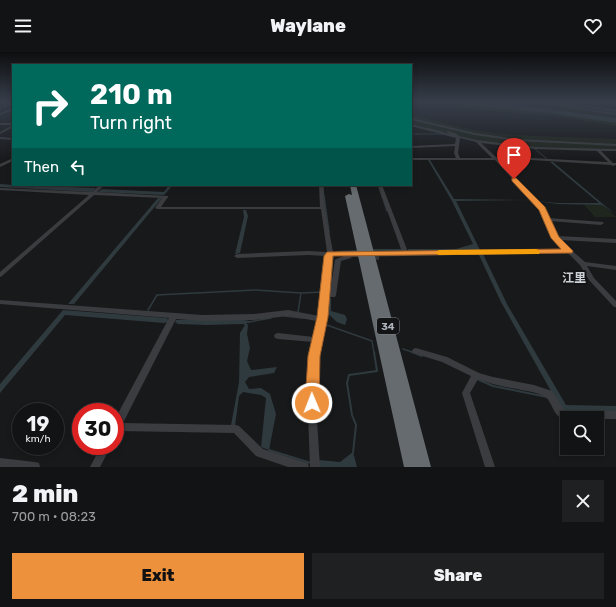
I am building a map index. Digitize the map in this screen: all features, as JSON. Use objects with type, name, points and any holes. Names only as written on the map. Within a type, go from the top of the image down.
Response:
[{"type":"highway","name":"34","points":[[347,186],[423,467]]},
{"type":"highway","name":"34","points":[[353,186],[412,467]]},
{"type":"street","points":[[420,121],[475,134],[518,140],[616,145]]},
{"type":"street","points":[[0,124],[12,125]]},
{"type":"street","points":[[430,124],[458,137]]},
{"type":"street","points":[[412,125],[477,141],[530,147],[616,150]]},
{"type":"street","points":[[0,132],[12,126]]},
{"type":"street","points":[[458,137],[456,145],[458,158]]},
{"type":"street","points":[[0,138],[12,139]]},
{"type":"street","points":[[477,141],[496,159],[542,209],[555,238],[583,264],[591,280],[616,305]]},
{"type":"street","points":[[412,147],[456,145]]},
{"type":"street","points":[[598,150],[614,164]]},
{"type":"street","points":[[412,159],[531,159],[614,164]]},
{"type":"street","points":[[0,166],[12,160]]},
{"type":"street","points":[[0,275],[102,186]]},
{"type":"street","points":[[321,186],[323,208],[333,254]]},
{"type":"street","points":[[380,186],[405,251]]},
{"type":"street","points":[[0,189],[96,191],[166,197],[156,208],[323,208]]},
{"type":"street","points":[[547,219],[601,223]]},
{"type":"street","points":[[555,238],[616,241]]},
{"type":"street","points":[[237,256],[333,254],[367,256],[405,251],[423,253]]},
{"type":"street","points":[[326,293],[333,294],[338,260],[347,257],[402,256],[423,253],[569,251]]},
{"type":"street","points":[[315,463],[311,389],[314,356],[326,293],[328,256],[333,254]]},
{"type":"street","points":[[583,264],[616,268]]},
{"type":"street","points":[[0,302],[63,307],[172,319],[254,318],[288,313],[321,322]]},
{"type":"street","points":[[124,410],[172,319]]},
{"type":"street","points":[[278,336],[317,340]]},
{"type":"street","points":[[416,351],[444,359],[474,377],[534,388],[551,397],[563,414],[616,415]]},
{"type":"street","points":[[474,377],[466,393],[490,467]]},
{"type":"street","points":[[124,427],[236,429],[260,453],[304,467]]},
{"type":"street","points":[[95,467],[101,455]]},
{"type":"street","points":[[0,463],[35,467]]},
{"type":"shaded area","points":[[412,121],[436,121],[463,128],[494,133],[616,139],[616,149],[532,147],[476,140],[412,124]]},
{"type":"shaded area","points":[[588,121],[616,123],[616,126]]},
{"type":"shaded area","points":[[428,160],[430,160],[454,199],[531,200],[456,201],[480,250],[408,251],[408,249],[456,249],[473,244],[452,201]]},
{"type":"shaded area","points":[[550,162],[553,162],[616,215],[602,205],[557,204],[537,201],[557,203],[599,203]]},
{"type":"shaded area","points":[[0,184],[12,186],[96,188],[92,192],[0,187]]},
{"type":"shaded area","points":[[168,186],[172,186],[164,195],[98,192],[102,189],[164,192]]},
{"type":"shaded area","points":[[158,198],[162,198],[74,304],[68,304]]},
{"type":"shaded area","points":[[584,205],[602,205],[616,217],[595,217]]},
{"type":"shaded area","points":[[243,210],[246,210],[248,216],[240,253],[235,254],[244,217]]},
{"type":"shaded area","points":[[402,249],[403,251],[348,253],[336,251]]},
{"type":"shaded area","points":[[478,253],[483,254],[507,304],[566,405],[616,406],[616,411],[565,411],[561,409],[501,302]]},
{"type":"shaded area","points":[[329,297],[331,298],[331,311],[345,315],[347,319],[345,325],[337,322],[327,313]]},
{"type":"shaded area","points":[[63,310],[166,318],[169,320],[168,322],[164,323],[65,315],[0,393],[0,384]]},
{"type":"shaded area","points":[[240,319],[249,321],[249,323],[246,323],[248,325],[247,334],[250,348],[247,361],[251,370],[277,367],[274,373],[249,377],[245,382],[249,389],[261,388],[270,394],[276,414],[269,450],[261,447],[266,398],[261,395],[243,392],[239,396],[235,426],[231,425],[239,382],[240,333],[245,325],[178,324],[175,322],[176,320]]},
{"type":"shaded area","points":[[353,452],[357,467],[319,467],[319,460],[340,462]]},
{"type":"waterway","points":[[426,128],[444,132]]},
{"type":"waterway","points":[[412,134],[443,134]]},
{"type":"waterway","points":[[534,148],[547,159]]},
{"type":"waterway","points":[[323,186],[324,197]]},
{"type":"waterway","points":[[378,186],[382,197]]},
{"type":"waterway","points":[[324,196],[329,232]]},
{"type":"waterway","points":[[382,196],[387,211]]},
{"type":"waterway","points":[[327,292],[330,291],[333,256]]},
{"type":"waterway","points":[[148,310],[157,295],[255,290],[301,293]]},
{"type":"waterway","points":[[301,293],[324,292]]},
{"type":"waterway","points":[[298,312],[301,293]]},
{"type":"waterway","points":[[284,316],[302,318]]},
{"type":"waterway","points":[[249,322],[271,318]]},
{"type":"waterway","points":[[324,324],[372,341],[374,353]]},
{"type":"waterway","points":[[403,349],[412,352]]},
{"type":"waterway","points":[[353,453],[356,425],[352,415],[347,383],[349,375],[377,371],[374,352]]},
{"type":"waterway","points":[[412,352],[422,356]]},
{"type":"waterway","points":[[477,379],[493,386],[547,397]]},
{"type":"waterway","points":[[269,450],[311,463]]},
{"type":"tunnel","points":[[367,257],[379,257]]},
{"type":"slow traffic","points":[[439,253],[536,252]]},
{"type":"district","name":"江里","points":[[574,278]]},
{"type":"route","points":[[312,403],[311,389],[314,356],[321,319],[323,317],[328,256],[330,254],[352,255],[569,251],[555,238],[542,209],[514,179]]}]
